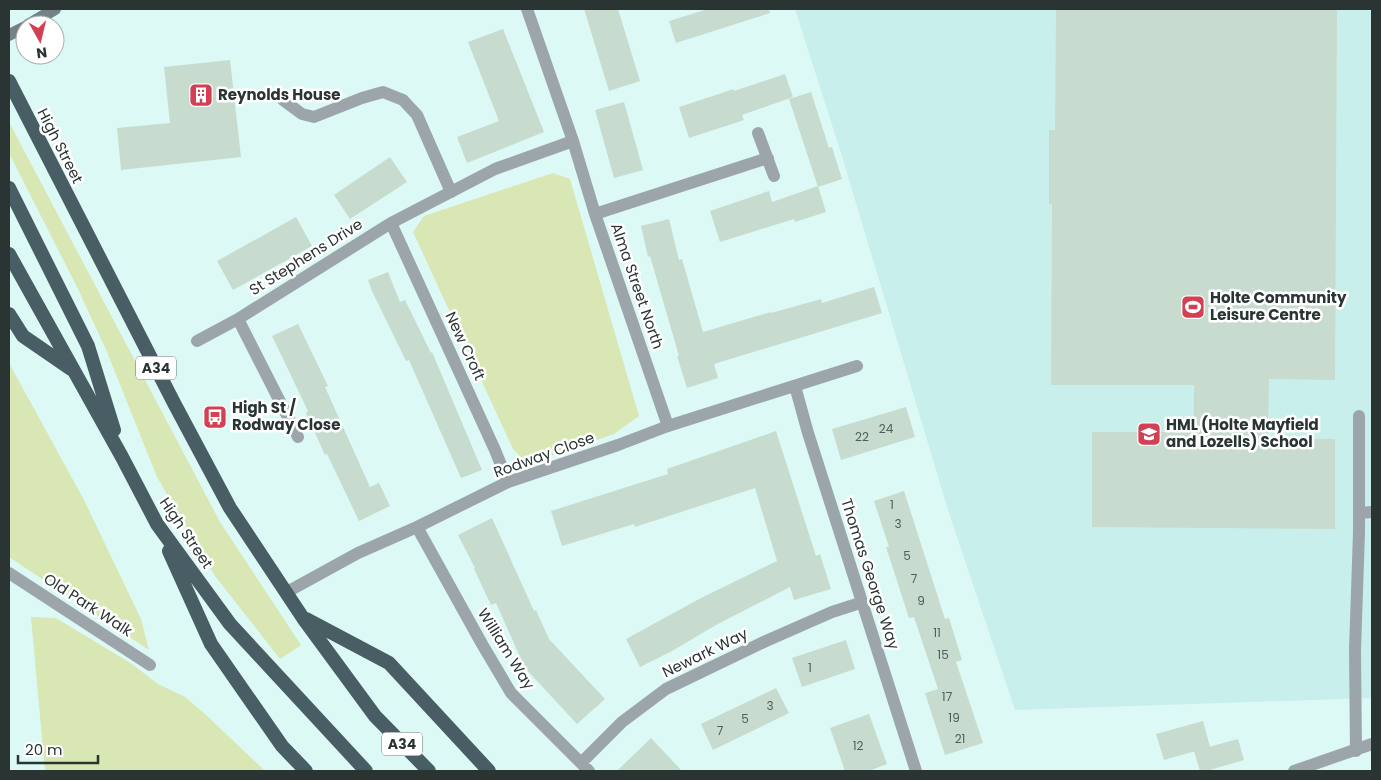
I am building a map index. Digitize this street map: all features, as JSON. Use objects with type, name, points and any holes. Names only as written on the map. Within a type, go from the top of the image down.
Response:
[{"type":"highway","name":"High Street","points":[[9,80],[174,403],[230,508],[303,618]]},
{"type":"highway","name":"A34","points":[[9,188],[88,346],[122,457]]},
{"type":"highway","name":"High Street","points":[[9,254],[122,457],[157,524],[230,624],[366,771]]},
{"type":"highway","name":"A34","points":[[9,314],[23,336],[74,371]]},
{"type":"highway","points":[[157,524],[211,644],[282,746],[306,771]]},
{"type":"highway","name":"A34","points":[[303,618],[375,716],[429,771]]},
{"type":"highway","points":[[303,618],[389,663],[489,771]]},
{"type":"street","points":[[527,9],[573,141],[595,214]]},
{"type":"street","points":[[283,100],[302,114],[314,117],[362,98],[383,92],[403,100],[417,115],[450,192]]},
{"type":"street","points":[[758,133],[774,176]]},
{"type":"street","name":"St Stephens Drive","points":[[197,341],[238,319],[391,223],[495,169],[573,141]]},
{"type":"street","name":"Alma Street North","points":[[668,426],[595,214],[768,158]]},
{"type":"street","name":"New Croft","points":[[391,223],[508,482]]},
{"type":"street","points":[[238,319],[298,437]]},
{"type":"street","name":"Rodway Close","points":[[287,592],[358,553],[418,527],[508,482],[618,446],[668,426],[857,366]]},
{"type":"street","name":"Thomas George Way","points":[[794,386],[916,771]]},
{"type":"street","points":[[1356,751],[1355,650],[1359,513],[1359,416]]},
{"type":"street","points":[[1359,513],[1372,512]]},
{"type":"street","name":"William Way","points":[[418,527],[511,693],[585,767]]},
{"type":"street","name":"Old Park Walk","points":[[9,573],[150,665]]},
{"type":"street","name":"Newark Way","points":[[585,767],[622,722],[666,689],[775,637],[832,612],[863,602]]},
{"type":"street","points":[[1294,771],[1372,744]]},
{"type":"shaded area","name":"HML (Holte Mayfield and Lozells) School","points":[[795,9],[1372,9],[1372,698],[1015,710],[948,510],[840,150]]},
{"type":"green space","points":[[9,122],[220,522],[301,645],[280,659],[215,576],[157,477],[107,352],[78,289],[9,153]]},
{"type":"green space","points":[[553,173],[570,179],[639,416],[614,434],[527,464],[513,449],[413,232],[424,216]]},
{"type":"green space","points":[[9,363],[84,500],[141,619],[149,650],[9,557]]},
{"type":"green space","points":[[31,617],[56,618],[132,664],[158,684],[185,697],[265,771],[45,771]]},
{"type":"building","points":[[584,9],[618,9],[640,81],[609,91]]},
{"type":"building","points":[[708,9],[769,9],[770,13],[676,43],[669,21]]},
{"type":"building","name":"Holte Community Leisure Centre","points":[[1056,9],[1337,9],[1335,380],[1269,379],[1268,438],[1335,439],[1335,529],[1092,527],[1092,432],[1194,432],[1194,385],[1051,385],[1052,204],[1049,204],[1049,130],[1055,130]]},
{"type":"building","points":[[503,29],[544,132],[467,163],[457,137],[499,121],[468,42]]},
{"type":"building","name":"Reynolds House","points":[[230,60],[241,157],[121,170],[117,128],[170,123],[164,67]]},
{"type":"building","points":[[785,74],[793,97],[742,115],[744,120],[689,138],[679,107]]},
{"type":"building","points":[[811,92],[829,148],[832,147],[842,179],[818,187],[789,99]]},
{"type":"building","points":[[624,102],[643,170],[614,178],[595,110]]},
{"type":"building","points":[[390,157],[407,182],[350,219],[334,195]]},
{"type":"building","points":[[818,186],[826,212],[795,222],[794,219],[720,242],[710,211],[769,191],[772,202]]},
{"type":"building","points":[[296,217],[312,246],[233,290],[217,261]]},
{"type":"building","points":[[669,219],[679,260],[682,259],[703,332],[821,299],[822,303],[874,287],[882,313],[714,364],[718,378],[687,388],[650,256],[648,257],[641,226]]},
{"type":"building","points":[[388,272],[400,302],[405,300],[432,352],[482,470],[461,478],[409,360],[406,361],[372,291],[368,280]]},
{"type":"building","points":[[298,324],[328,386],[325,387],[370,487],[379,483],[390,506],[359,521],[327,454],[325,455],[306,413],[308,411],[272,336]]},
{"type":"building","points":[[906,407],[915,437],[841,460],[832,429]]},
{"type":"building","points":[[776,431],[816,556],[820,554],[831,589],[794,600],[790,587],[640,667],[626,639],[701,598],[777,561],[755,488],[635,527],[634,524],[562,546],[551,511],[668,474],[667,469]]},
{"type":"building","points":[[904,491],[945,619],[949,618],[962,660],[956,662],[983,743],[945,755],[925,693],[938,689],[914,617],[909,618],[886,547],[889,547],[874,501]]},
{"type":"building","points":[[492,518],[534,611],[536,610],[549,639],[605,699],[577,724],[525,668],[496,603],[491,605],[458,535]]},
{"type":"building","points":[[846,640],[855,669],[802,687],[792,658]]},
{"type":"building","points":[[776,688],[789,713],[713,750],[701,724]]},
{"type":"building","points":[[869,714],[887,764],[869,771],[845,771],[830,728]]},
{"type":"building","points":[[1203,721],[1210,747],[1164,760],[1156,734]]},
{"type":"building","points":[[651,738],[682,771],[617,771]]},
{"type":"building","points":[[1238,739],[1244,760],[1200,771],[1194,751]]},
{"type":"place","name":"Reynolds House","points":[[201,95]]},
{"type":"place","name":"Holte Community Leisure Centre","points":[[1193,307]]},
{"type":"place","name":"High St / Rodway Close","points":[[215,417]]},
{"type":"place","name":"HML (Holte Mayfield and Lozells) School","points":[[1149,434]]}]
